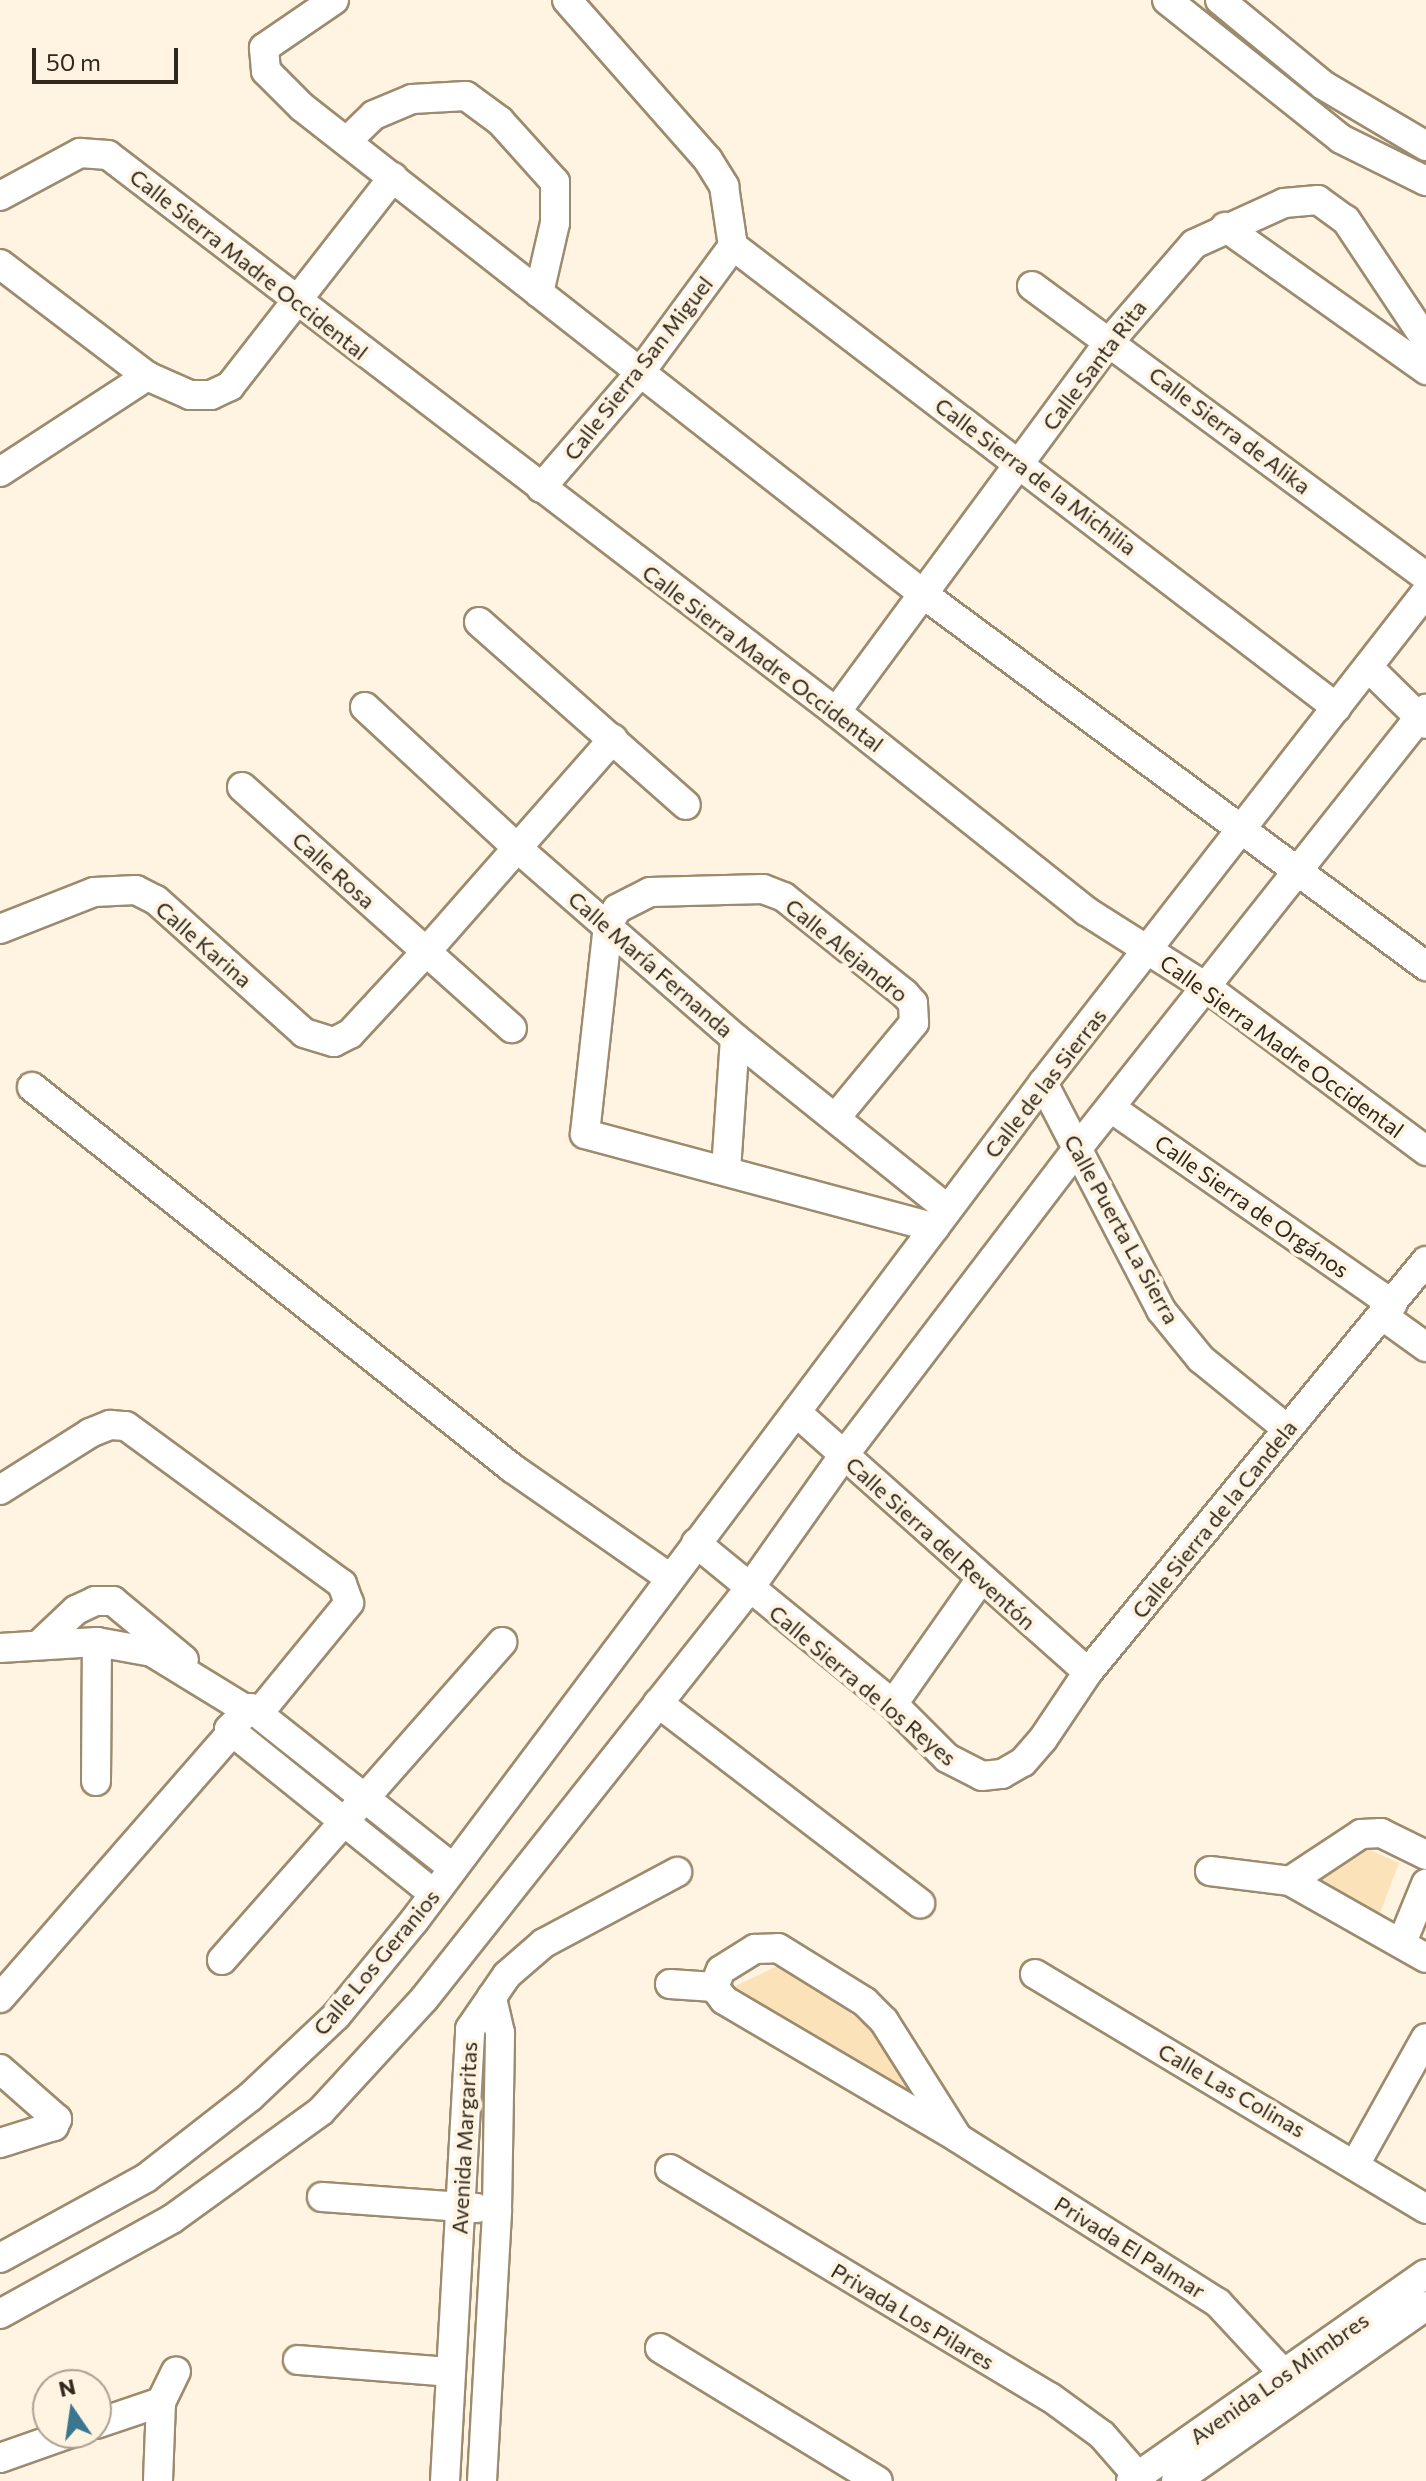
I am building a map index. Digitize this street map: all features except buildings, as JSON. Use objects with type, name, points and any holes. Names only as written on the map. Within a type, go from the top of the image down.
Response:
[{"type":"street","points":[[334,0],[271,40],[262,58],[266,71],[347,141],[639,374],[923,594],[1246,828],[1426,966]]},
{"type":"street","points":[[567,0],[708,160],[724,186],[733,246]]},
{"type":"street","points":[[1167,0],[1341,139],[1426,181]]},
{"type":"street","points":[[1220,0],[1323,85],[1426,146]]},
{"type":"street","points":[[347,141],[374,115],[412,99],[466,96],[500,121],[555,182],[555,223],[539,293]]},
{"type":"street","name":"Calle Sierra Madre Occidental","points":[[0,196],[80,153],[108,155],[836,712],[1086,911],[1209,989],[1426,1151]]},
{"type":"street","points":[[0,264],[147,376],[190,395],[211,395],[230,386],[393,177]]},
{"type":"street","name":"Calle Santa Rita","points":[[836,712],[1110,341],[1176,259],[1225,227],[1301,199],[1333,207],[1426,340]]},
{"type":"street","points":[[1225,227],[1426,370]]},
{"type":"street","name":"Calle Sierra San Miguel","points":[[541,488],[639,374],[733,246]]},
{"type":"street","name":"Calle Sierra de la Michilia","points":[[733,246],[1337,708]]},
{"type":"street","name":"Calle Sierra de Alika","points":[[1032,286],[1426,576]]},
{"type":"street","points":[[0,472],[147,376]]},
{"type":"street","name":"Calle de las Sierras","points":[[670,1578],[1043,1083],[1151,951],[1426,592]]},
{"type":"street","points":[[479,622],[686,805]]},
{"type":"street","points":[[0,2314],[172,2219],[321,2111],[424,1999],[749,1589],[844,1455],[1077,1149],[1209,989],[1299,868],[1424,717],[1368,667]]},
{"type":"street","name":"Calle María Fernanda","points":[[365,707],[515,846],[735,1038],[837,1116],[942,1218]]},
{"type":"street","points":[[425,953],[515,846],[613,739]]},
{"type":"street","name":"Calle Rosa","points":[[242,787],[512,1028]]},
{"type":"street","name":"Calle Alejandro","points":[[608,925],[617,909],[650,892],[763,889],[784,897],[926,1008],[837,1116]]},
{"type":"street","name":"Calle Karina","points":[[0,929],[94,892],[136,890],[156,900],[304,1033],[334,1042],[350,1034],[425,953]]},
{"type":"street","points":[[608,925],[584,1144],[726,1170],[942,1218]]},
{"type":"street","points":[[726,1170],[735,1038]]},
{"type":"street","name":"Calle Puerta La Sierra","points":[[1043,1083],[1161,1310],[1182,1338],[1286,1428]]},
{"type":"street","points":[[32,1087],[512,1468],[670,1578]]},
{"type":"street","name":"Calle Sierra de Orgános","points":[[1111,1108],[1388,1310],[1426,1347]]},
{"type":"street","name":"Calle Sierra de la Candela","points":[[1002,1774],[1023,1762],[1043,1739],[1088,1672],[1426,1261]]},
{"type":"street","name":"Calle Sierra del Reventón","points":[[796,1412],[980,1580],[1088,1672]]},
{"type":"street","points":[[0,1490],[90,1433],[110,1425],[126,1426],[342,1584],[349,1603],[0,1998]]},
{"type":"street","name":"Calle Sierra de los Reyes","points":[[696,1543],[893,1704],[965,1770],[982,1776],[1002,1774]]},
{"type":"street","name":"Calle Los Geranios","points":[[0,2258],[146,2178],[250,2097],[336,2016],[434,1894],[670,1578]]},
{"type":"street","points":[[893,1704],[980,1580]]},
{"type":"street","points":[[42,1642],[76,1610],[95,1601],[113,1601],[135,1614],[245,1718],[345,1820],[434,1894]]},
{"type":"street","points":[[0,1648],[42,1642],[97,1642],[152,1652],[206,1682]]},
{"type":"street","points":[[96,1781],[97,1642]]},
{"type":"street","points":[[222,1960],[502,1642]]},
{"type":"street","points":[[658,1703],[920,1903]]},
{"type":"street","points":[[245,1718],[366,1796],[453,1868]]},
{"type":"street","points":[[1290,1881],[1361,1834],[1381,1833],[1426,1855]]},
{"type":"street","points":[[1210,1871],[1290,1881],[1403,1940],[1426,1958]]},
{"type":"street","points":[[492,1997],[507,1975],[544,1943],[677,1872]]},
{"type":"street","points":[[1403,1940],[1426,1884]]},
{"type":"street","name":"Privada El Palmar","points":[[958,2138],[884,2021],[865,2002],[778,1948],[755,1949],[721,1970],[714,1987],[724,2000],[958,2138],[1218,2303],[1285,2375]]},
{"type":"street","name":"Calle Las Colinas","points":[[1035,1974],[1356,2163],[1426,2209]]},
{"type":"street","points":[[670,1984],[714,1987]]},
{"type":"street","name":"Avenida Margaritas","points":[[445,2481],[470,2029],[492,1997]]},
{"type":"street","name":"Avenida Margaritas","points":[[482,2481],[497,2209],[500,2033],[492,1997]]},
{"type":"street","points":[[1356,2163],[1426,2038]]},
{"type":"street","points":[[0,2069],[57,2119],[54,2126],[0,2143]]},
{"type":"street","name":"Privada Los Pilares","points":[[670,2169],[1050,2397],[1102,2435],[1137,2480]]},
{"type":"street","points":[[322,2197],[497,2209]]},
{"type":"street","name":"Avenida Los Mimbres","points":[[1137,2480],[1426,2274]]},
{"type":"street","name":"Avenida Los Mimbres","points":[[1176,2481],[1426,2306]]},
{"type":"street","points":[[660,2348],[878,2481]]},
{"type":"street","points":[[298,2360],[451,2372]]},
{"type":"street","points":[[158,2481],[161,2402],[176,2371]]},
{"type":"street","points":[[112,2419],[161,2402]]},
{"type":"street","points":[[0,2458],[32,2447]]},
{"type":"shaded area","points":[[1361,1846],[1399,1863],[1378,1918],[1307,1878]]},
{"type":"shaded area","points":[[786,1962],[869,2028],[918,2104],[729,1989]]}]
